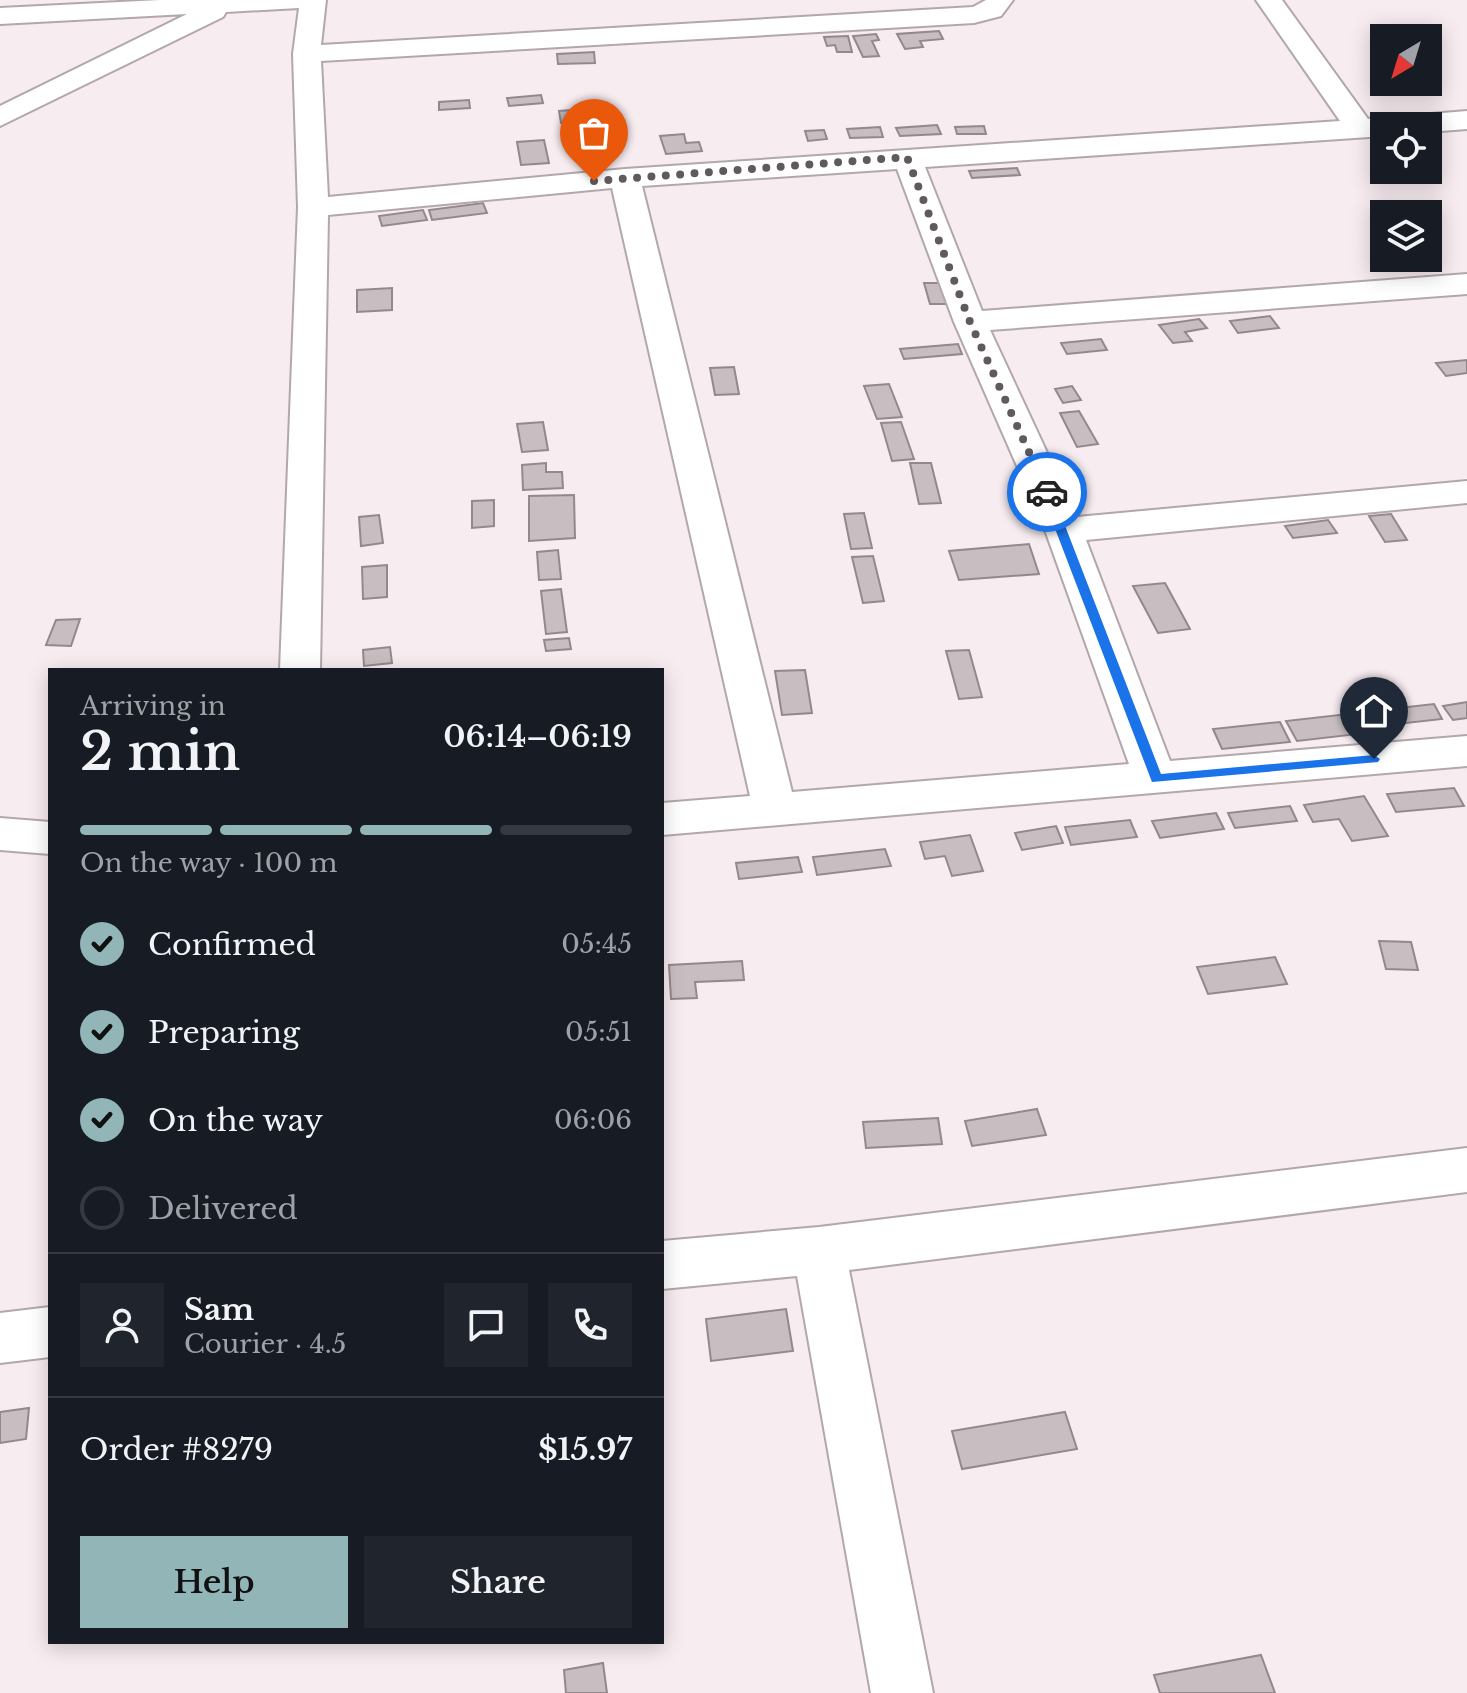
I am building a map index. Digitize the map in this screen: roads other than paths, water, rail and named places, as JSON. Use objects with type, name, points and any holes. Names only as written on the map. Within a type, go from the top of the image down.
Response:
[{"type":"street","points":[[0,16],[157,3],[227,5],[313,0],[307,54],[313,207],[300,668]]},
{"type":"street","points":[[307,54],[974,15],[992,10],[1000,0]]},
{"type":"street","points":[[1269,0],[1370,126]]},
{"type":"street","points":[[0,117],[227,5]]},
{"type":"street","points":[[1442,122],[1467,120]]},
{"type":"street","points":[[313,207],[625,178],[1370,128]]},
{"type":"street","points":[[907,157],[970,322],[1064,530],[1156,779]]},
{"type":"street","points":[[625,178],[774,808]]},
{"type":"street","points":[[970,322],[1467,284]]},
{"type":"street","points":[[1064,530],[1467,492]]},
{"type":"street","points":[[664,819],[1467,751]]},
{"type":"street","points":[[0,834],[48,838]]},
{"type":"street","points":[[664,1265],[819,1250],[1467,1170]]},
{"type":"street","points":[[819,1250],[902,1693]]},
{"type":"street","points":[[0,1338],[48,1332]]}]
